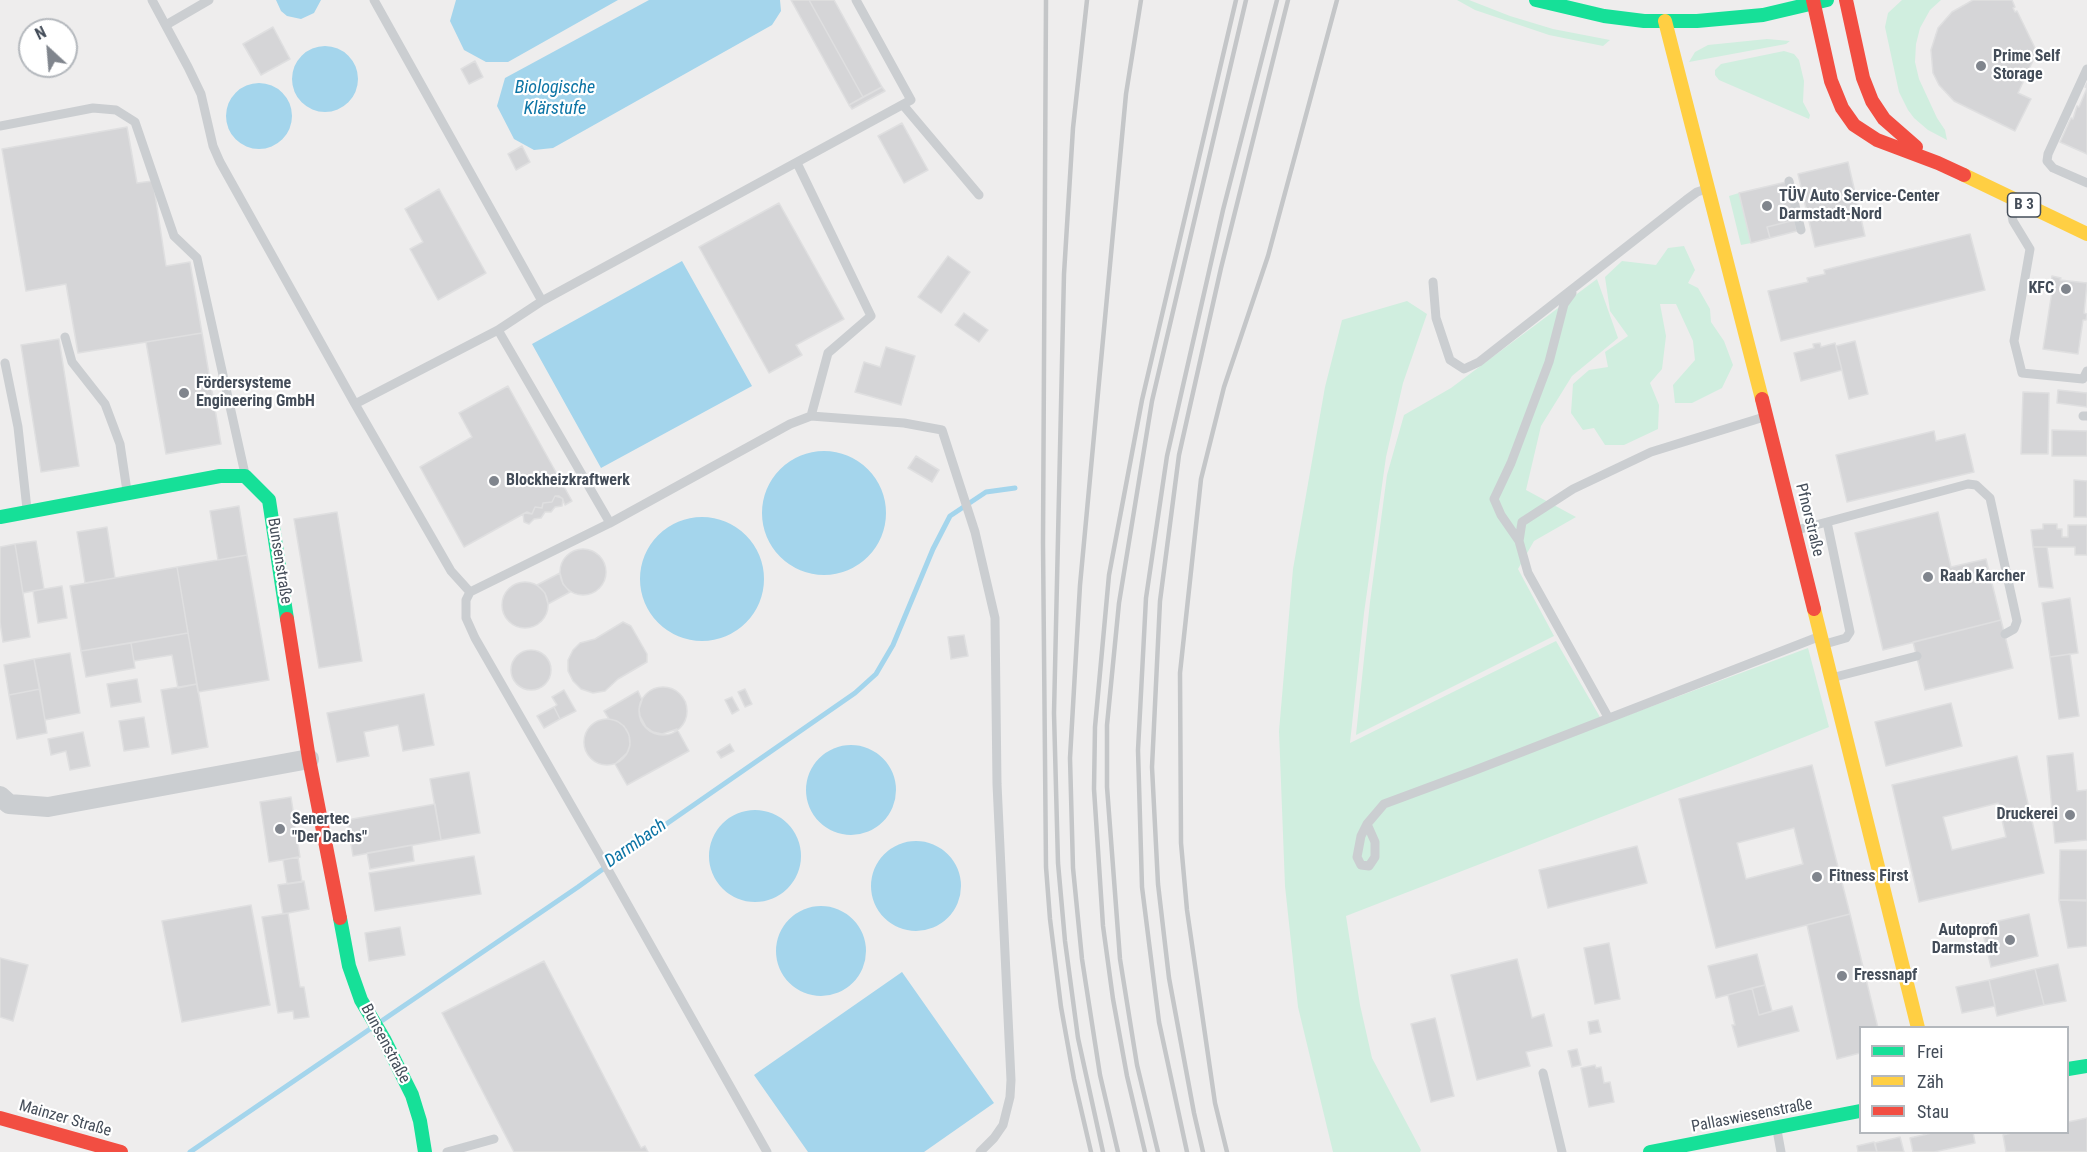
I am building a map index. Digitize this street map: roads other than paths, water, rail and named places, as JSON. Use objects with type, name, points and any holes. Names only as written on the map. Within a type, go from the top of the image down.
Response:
[{"type":"street","points":[[1536,0],[1604,16],[1644,21],[1738,18],[1763,15],[1818,1],[1827,65]]},
{"type":"street","name":"B 3","points":[[1846,0],[1863,78],[1877,111],[1894,129],[1938,163]]},
{"type":"street","name":"Pfnorstraße","points":[[1662,5],[1708,179],[1733,258],[1766,416],[1918,1026]]},
{"type":"street","points":[[1738,18],[1780,26]]},
{"type":"street","name":"B 3","points":[[1808,35],[1819,48],[1839,101],[1854,125],[1877,140],[1938,163],[2015,201],[2085,229]]},
{"type":"street","points":[[0,517],[220,476],[245,476]]},
{"type":"street","name":"Bunsenstraße","points":[[245,476],[269,500],[309,759],[349,966],[361,1000],[384,1039],[412,1095],[420,1121],[424,1152]]},
{"type":"street","points":[[0,796],[9,804],[48,807],[309,759]]},
{"type":"street","points":[[2069,1069],[2087,1066]]},
{"type":"street","name":"Pallaswiesenstraße","points":[[1650,1152],[1703,1147],[1776,1128],[1859,1111]]},
{"type":"street","name":"Mainzer Straße","points":[[0,1118],[121,1152]]},
{"type":"lane","points":[[152,0],[201,94],[213,146],[220,162],[451,572],[470,592]]},
{"type":"lane","points":[[166,25],[209,0]]},
{"type":"lane","points":[[374,0],[542,301]]},
{"type":"lane","points":[[355,404],[498,330],[542,301],[911,100],[856,0]]},
{"type":"lane","points":[[2087,69],[2048,154],[2047,161],[2053,168],[2087,183]]},
{"type":"lane","points":[[903,105],[979,195]]},
{"type":"lane","points":[[0,126],[93,108],[116,110],[135,122],[174,236],[197,258],[245,476]]},
{"type":"lane","points":[[797,164],[871,316],[828,353],[811,417]]},
{"type":"lane","points":[[1433,282],[1436,318],[1450,360],[1464,369],[1479,363],[1697,192],[1708,179]]},
{"type":"lane","points":[[1789,181],[1801,230]]},
{"type":"lane","points":[[2015,201],[2013,221],[2030,249],[2014,341],[2022,373],[2084,379],[2087,371]]},
{"type":"lane","points":[[1582,280],[1564,304],[1549,362],[1511,463],[1494,499],[1518,542],[1527,573],[1608,717]]},
{"type":"lane","points":[[498,330],[610,523]]},
{"type":"lane","points":[[65,337],[72,362],[105,404],[120,444],[127,493]]},
{"type":"lane","points":[[5,363],[18,427],[27,512]]},
{"type":"lane","points":[[1518,542],[1522,522],[1573,489],[1651,452],[1766,416]]},
{"type":"lane","points":[[767,1152],[475,638],[466,618],[466,600],[470,592],[610,523],[790,424],[811,417],[904,423],[942,430],[975,531],[995,618],[997,784],[1011,1080],[1010,1096],[1003,1125],[980,1152]]},
{"type":"lane","points":[[1795,530],[1968,484],[1977,485],[1990,498],[2017,621],[2014,629],[2005,634]]},
{"type":"lane","points":[[1367,824],[1384,804],[1608,717],[1822,640],[1846,638],[1851,632],[1827,522]]},
{"type":"lane","points":[[1831,678],[1917,656]]},
{"type":"lane","points":[[1543,1073],[1562,1152]]},
{"type":"lane","points":[[1776,1128],[1781,1152]]},
{"type":"lane","points":[[447,1152],[494,1139]]},
{"type":"water","points":[[276,0],[321,0],[314,13],[301,19],[287,16],[281,11]]},
{"type":"water","name":"Biologische Klärstufe","points":[[456,0],[618,0],[508,62],[486,62],[464,50],[450,21]]},
{"type":"water","name":"Biologische Klärstufe","points":[[649,0],[780,0],[781,11],[772,25],[553,148],[534,150],[514,139],[497,106],[505,78]]},
{"type":"water","points":[[319,46],[331,46],[343,51],[353,61],[358,79],[356,92],[343,107],[331,112],[319,112],[307,107],[297,97],[292,85],[292,73],[297,61],[307,51]]},
{"type":"water","points":[[259,83],[272,85],[282,93],[290,103],[292,116],[290,129],[282,139],[272,147],[259,149],[246,147],[236,139],[228,129],[226,116],[228,103],[236,93],[246,85]]},
{"type":"water","points":[[682,261],[752,386],[601,468],[532,344]]},
{"type":"water","points":[[824,451],[848,456],[868,469],[881,489],[886,513],[881,537],[868,557],[848,570],[824,575],[800,570],[780,557],[767,537],[762,513],[767,489],[780,469],[800,456]]},
{"type":"water","points":[[702,517],[726,522],[746,535],[759,555],[764,579],[759,603],[746,623],[726,636],[702,641],[678,636],[658,623],[645,603],[640,579],[645,555],[658,535],[678,522]]},
{"type":"water","points":[[851,745],[868,748],[883,758],[893,773],[896,790],[893,807],[883,822],[868,832],[851,835],[834,832],[819,822],[809,807],[806,790],[809,773],[819,758],[834,748]]},
{"type":"water","points":[[755,810],[772,814],[787,824],[797,839],[801,856],[797,873],[787,888],[772,898],[755,902],[738,898],[723,888],[713,873],[709,856],[713,839],[723,824],[738,814]]},
{"type":"water","points":[[916,841],[933,844],[948,854],[958,869],[961,886],[958,903],[948,918],[933,928],[916,931],[899,928],[884,918],[874,903],[871,886],[874,869],[884,854],[899,844]]},
{"type":"water","points":[[812,906],[830,906],[846,913],[859,926],[866,942],[866,960],[859,976],[846,989],[830,996],[812,996],[796,989],[783,976],[776,960],[776,942],[783,926],[796,913]]},
{"type":"water","points":[[902,972],[994,1103],[924,1152],[808,1152],[754,1075]]},
{"type":"waterway","name":"Darmbach","points":[[383,1020],[855,693],[876,674],[893,645],[933,549],[950,516],[986,492],[1015,488]]},
{"type":"waterway","name":"Darmbach","points":[[190,1152],[370,1029]]},
{"type":"railway","points":[[1046,0],[1043,543],[1046,867],[1061,1007],[1074,1079],[1091,1152]]},
{"type":"railway","points":[[1087,0],[1073,128],[1064,274],[1054,713],[1058,863],[1065,941],[1078,1038],[1103,1152]]},
{"type":"railway","points":[[1118,1152],[1100,1075],[1082,959],[1073,868],[1070,758],[1080,585],[1126,94],[1141,0]]},
{"type":"railway","points":[[1145,1152],[1127,1076],[1103,926],[1094,789],[1095,727],[1109,575],[1142,400],[1236,0]]},
{"type":"railway","points":[[1158,1152],[1137,1065],[1120,959],[1107,787],[1107,725],[1119,603],[1152,401],[1246,0]]},
{"type":"railway","points":[[1187,1152],[1159,1022],[1142,887],[1138,750],[1146,598],[1167,456],[1223,210],[1277,0]]},
{"type":"railway","points":[[1203,1152],[1169,978],[1158,884],[1152,767],[1160,601],[1179,455],[1221,268],[1288,0]]},
{"type":"railway","points":[[1227,1152],[1215,1103],[1187,910],[1181,843],[1180,673],[1201,479],[1224,387],[1268,256],[1337,0]]},
{"type":"place","name":"Prime Self Storage","points":[[1981,66]]},
{"type":"place","name":"TÜV Auto Service-Center Darmstadt-Nord","points":[[1767,206]]},
{"type":"place","name":"KFC","points":[[2066,289]]},
{"type":"place","name":"Fördersysteme Engineering GmbH","points":[[184,393]]},
{"type":"place","name":"Blockheizkraftwerk","points":[[494,481]]},
{"type":"place","name":"Raab Karcher","points":[[1928,577]]},
{"type":"place","name":"Druckerei","points":[[2070,815]]},
{"type":"place","name":"Senertec \"Der Dachs\"","points":[[280,829]]},
{"type":"place","name":"Fitness First","points":[[1817,877]]},
{"type":"place","name":"Autoprofi Darmstadt","points":[[2010,940]]},
{"type":"place","name":"Fressnapf","points":[[1842,976]]}]
